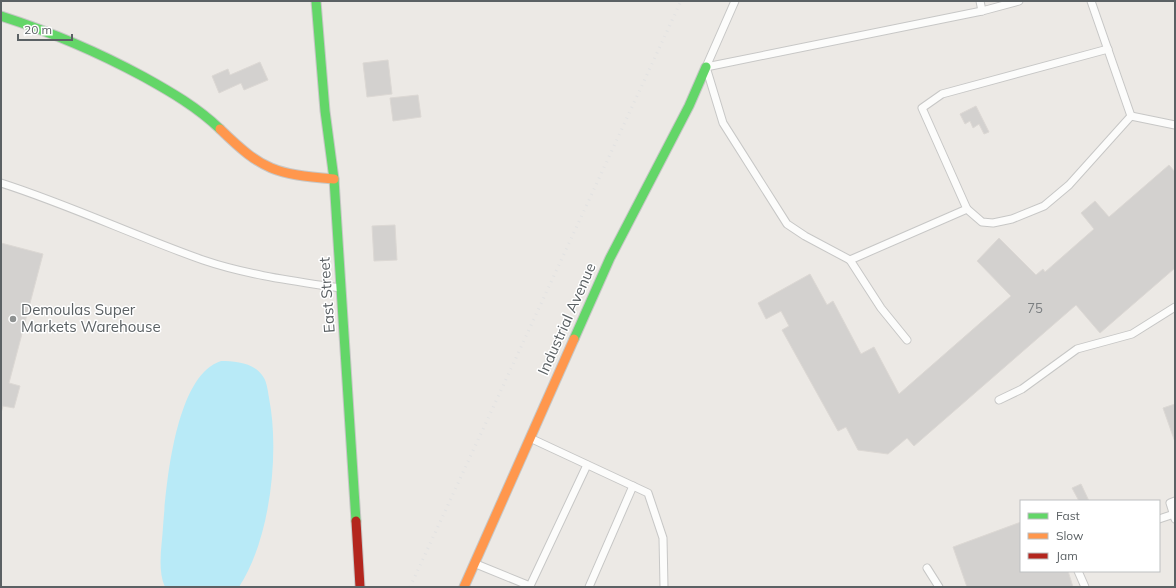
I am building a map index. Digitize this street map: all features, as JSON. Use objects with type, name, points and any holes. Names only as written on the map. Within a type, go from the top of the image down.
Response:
[{"type":"street","name":"East Street","points":[[316,1],[325,111],[334,179],[360,587]]},
{"type":"street","points":[[1,16],[66,38],[170,92],[204,114],[247,154],[259,163],[271,169],[281,172],[334,179]]},
{"type":"street","name":"Industrial Avenue","points":[[464,587],[610,258],[689,106],[706,67]]},
{"type":"lane","points":[[734,1],[706,67],[723,123],[787,224],[805,236],[850,260],[881,308],[907,340]]},
{"type":"lane","points":[[980,1],[982,11]]},
{"type":"lane","points":[[706,67],[982,11],[1019,1]]},
{"type":"lane","points":[[1091,1],[1132,116]]},
{"type":"lane","points":[[1108,49],[942,94],[922,108],[967,208],[982,222],[993,223],[1012,219],[1044,206],[1069,186],[1132,116]]},
{"type":"lane","points":[[1132,116],[1175,124]]},
{"type":"lane","points":[[1,184],[31,193],[204,260],[282,280],[341,288]]},
{"type":"lane","points":[[850,260],[860,257],[967,208]]},
{"type":"lane","points":[[999,400],[1022,389],[1077,349],[1132,334],[1175,308]]},
{"type":"lane","points":[[530,438],[648,493],[663,538],[664,587]]},
{"type":"lane","points":[[474,564],[530,586],[587,465]]},
{"type":"lane","points":[[589,587],[633,486]]},
{"type":"lane","points":[[1160,519],[1174,517],[1170,503],[1175,501]]},
{"type":"lane","points":[[927,568],[939,587]]},
{"type":"lane","points":[[1078,572],[1085,587]]},
{"type":"water","points":[[221,361],[239,362],[251,366],[260,373],[267,385],[272,420],[273,470],[265,521],[250,568],[239,587],[165,587],[161,573],[161,550],[164,509],[176,434],[183,409],[193,387],[205,371]]},
{"type":"building","points":[[388,60],[392,94],[367,97],[363,63]]},
{"type":"building","points":[[260,62],[268,80],[244,90],[241,83],[219,93],[212,76],[228,69],[230,75]]},
{"type":"building","points":[[418,95],[421,117],[393,121],[390,98]]},
{"type":"building","points":[[976,106],[989,132],[984,134],[979,124],[973,128],[970,121],[965,124],[960,114]]},
{"type":"building","points":[[1169,165],[1175,172],[1175,268],[1100,333],[1076,305],[914,446],[907,438],[888,454],[858,450],[846,427],[838,431],[782,330],[789,326],[781,311],[766,319],[758,303],[810,274],[827,305],[833,301],[861,354],[874,347],[899,394],[1011,296],[977,261],[999,238],[1036,275],[1043,269],[1045,272],[1094,229],[1081,213],[1095,201],[1109,217]]},
{"type":"building","points":[[395,225],[397,260],[374,261],[372,226]]},
{"type":"building","name":"Demoulas Super Markets Warehouse","points":[[1,243],[43,254],[9,383],[20,386],[14,408],[3,406],[1,413]]},
{"type":"building","points":[[1175,404],[1175,442],[1163,408]]},
{"type":"building","points":[[1081,484],[1089,500],[1078,500],[1072,488]]},
{"type":"building","points":[[1020,522],[1020,572],[1068,572],[1073,587],[967,587],[953,547]]},
{"type":"railway","points":[[410,587],[681,1]]},
{"type":"traffic: fast","points":[[316,1],[325,111],[334,179],[356,521]]},
{"type":"traffic: fast","points":[[1,16],[74,43],[127,68],[184,100],[220,129]]},
{"type":"traffic: fast","points":[[574,339],[610,258],[689,106],[706,67]]},
{"type":"traffic: slow","points":[[220,129],[248,154],[271,168],[297,175],[334,179]]},
{"type":"traffic: slow","points":[[464,587],[574,339]]},
{"type":"traffic: jam","points":[[356,521],[360,587]]},
{"type":"place","name":"Demoulas Super Markets Warehouse","points":[[13,319]]}]
